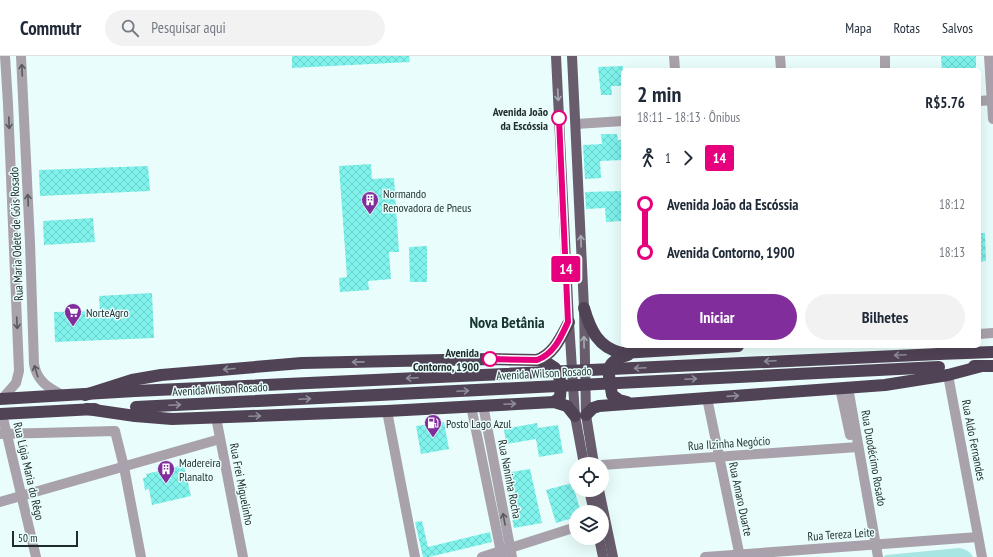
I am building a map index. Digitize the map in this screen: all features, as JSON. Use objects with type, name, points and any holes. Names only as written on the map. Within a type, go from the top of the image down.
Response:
[{"type":"highway","points":[[584,308],[590,328],[602,343],[614,351],[639,352],[690,348]]},
{"type":"highway","points":[[537,360],[549,353],[556,346],[568,322]]},
{"type":"highway","name":"Avenida Wilson Rosado","points":[[1,399],[939,350],[962,353],[993,352]]},
{"type":"highway","points":[[639,352],[617,358],[610,364],[609,372],[612,395],[614,398],[639,404]]},
{"type":"highway","points":[[85,395],[132,380],[161,375],[302,363],[490,359],[537,360],[552,365],[558,374],[561,384],[560,397],[554,402]]},
{"type":"highway","points":[[87,409],[135,416],[172,419],[387,411],[554,402],[567,406],[580,415],[599,406],[885,385],[948,375],[988,366]]},
{"type":"highway","name":"Avenida Wilson Rosado","points":[[1,414],[939,367],[988,366]]},
{"type":"main road","points":[[556,56],[568,322],[580,415],[583,457]]},
{"type":"main road","points":[[568,56],[569,76],[574,96]]},
{"type":"main road","points":[[572,56],[584,308],[580,415],[592,457]]},
{"type":"main road","points":[[560,145],[567,165],[569,201],[573,204],[579,201]]},
{"type":"main road","points":[[601,497],[614,557]]},
{"type":"main road","points":[[600,545],[603,557]]},
{"type":"street","name":"Rua Maria Odete de Góis Rosado","points":[[1,399],[16,383],[19,371],[5,56]]},
{"type":"street","name":"Rua Maria Odete de Góis Rosado","points":[[21,56],[30,223],[35,370],[43,384],[64,396]]},
{"type":"street","points":[[674,56],[675,68]]},
{"type":"street","points":[[780,56],[781,68]]},
{"type":"street","points":[[884,56],[886,68]]},
{"type":"street","points":[[989,56],[993,100],[993,119]]},
{"type":"street","points":[[8,104],[11,86],[13,84],[18,84],[21,89],[21,118],[25,129]]},
{"type":"street","points":[[981,101],[993,100]]},
{"type":"street","points":[[576,124],[621,121]]},
{"type":"street","points":[[11,183],[18,244],[26,244],[30,223]]},
{"type":"street","points":[[981,334],[993,333]]},
{"type":"street","name":"Rua Aldo Fernandes","points":[[948,375],[982,557]]},
{"type":"street","name":"Rua Duodécimo Rosado","points":[[844,388],[873,545],[873,557]]},
{"type":"street","name":"Rua Amaro Duarte","points":[[707,398],[739,556]]},
{"type":"street","name":"Rua Naninha Rocha","points":[[477,406],[506,553]]},
{"type":"street","points":[[387,411],[415,557]]},
{"type":"street","name":"Rua Lígia Maria do Rêgo","points":[[1,414],[4,434],[36,557]]},
{"type":"street","name":"Rua Frei Miguelinho","points":[[216,417],[243,557]]},
{"type":"street","points":[[4,434],[115,431],[124,467],[141,557]]},
{"type":"street","points":[[0,502],[220,439]]},
{"type":"street","name":"Rua Ilzinha Negócio","points":[[609,465],[855,447]]},
{"type":"street","points":[[482,557],[506,553],[569,530]]},
{"type":"street","name":"Rua Tereza Leite","points":[[706,557],[739,556],[978,537]]},
{"type":"street","name":"Rua Duodécimo Rosado","points":[[873,545],[878,557]]},
{"type":"shaded area","points":[[959,548],[967,551],[973,557],[883,557],[886,555]]},
{"type":"building","points":[[292,56],[409,56],[410,62],[292,68]]},
{"type":"building","points":[[941,56],[976,56],[976,68],[942,68]]},
{"type":"building","points":[[623,66],[623,68],[621,68],[621,86],[611,86],[612,95],[601,95],[598,67]]},
{"type":"building","points":[[601,134],[617,134],[618,140],[621,140],[621,160],[600,161],[601,178],[585,179],[583,145],[602,144]]},
{"type":"building","name":"Normando Renovadora de Pneus","points":[[371,164],[372,179],[394,178],[399,252],[389,252],[391,279],[368,281],[369,290],[340,292],[339,278],[347,277],[339,166]]},
{"type":"building","points":[[148,166],[150,191],[40,196],[39,170]]},
{"type":"building","points":[[621,191],[621,221],[606,222],[605,208],[586,209],[585,192]]},
{"type":"building","points":[[93,218],[95,242],[44,245],[43,221]]},
{"type":"building","points":[[981,233],[985,233],[986,261],[981,262]]},
{"type":"building","points":[[427,246],[427,282],[410,282],[409,247]]},
{"type":"building","points":[[152,293],[154,338],[55,342],[54,312],[100,311],[99,296]]},
{"type":"building","name":"Posto Lago Azul","points":[[444,422],[449,449],[421,454],[416,426]]},
{"type":"building","points":[[537,423],[538,428],[558,425],[563,453],[539,457],[536,439],[506,444],[504,429]]},
{"type":"building","name":"Madereira Planalto","points":[[184,465],[191,496],[152,505],[149,489],[145,490],[143,478],[147,477],[146,474]]},
{"type":"building","points":[[530,469],[542,523],[514,528],[507,494],[515,492],[511,472]]},
{"type":"building","points":[[569,484],[569,497],[576,497],[579,505],[569,505],[569,519],[556,523],[546,490]]},
{"type":"building","points":[[422,521],[428,547],[490,532],[492,542],[429,557],[423,557],[415,522]]},
{"type":"bus line","name":"14","points":[[490,359],[537,360],[542,358],[556,346],[568,322],[559,118]]},
{"type":"place","name":"Avenida João da Escóssia","points":[[559,118]]},
{"type":"place","name":"Normando Renovadora de Pneus","points":[[370,215]]},
{"type":"place","name":"NorteAgro","points":[[73,327]]},
{"type":"place","name":"Avenida Contorno, 1900","points":[[490,359]]},
{"type":"place","name":"Posto Lago Azul","points":[[433,438]]},
{"type":"place","name":"Madereira Planalto","points":[[166,484]]},
{"type":"district","name":"Nova Betânia","points":[[507,322]]}]
